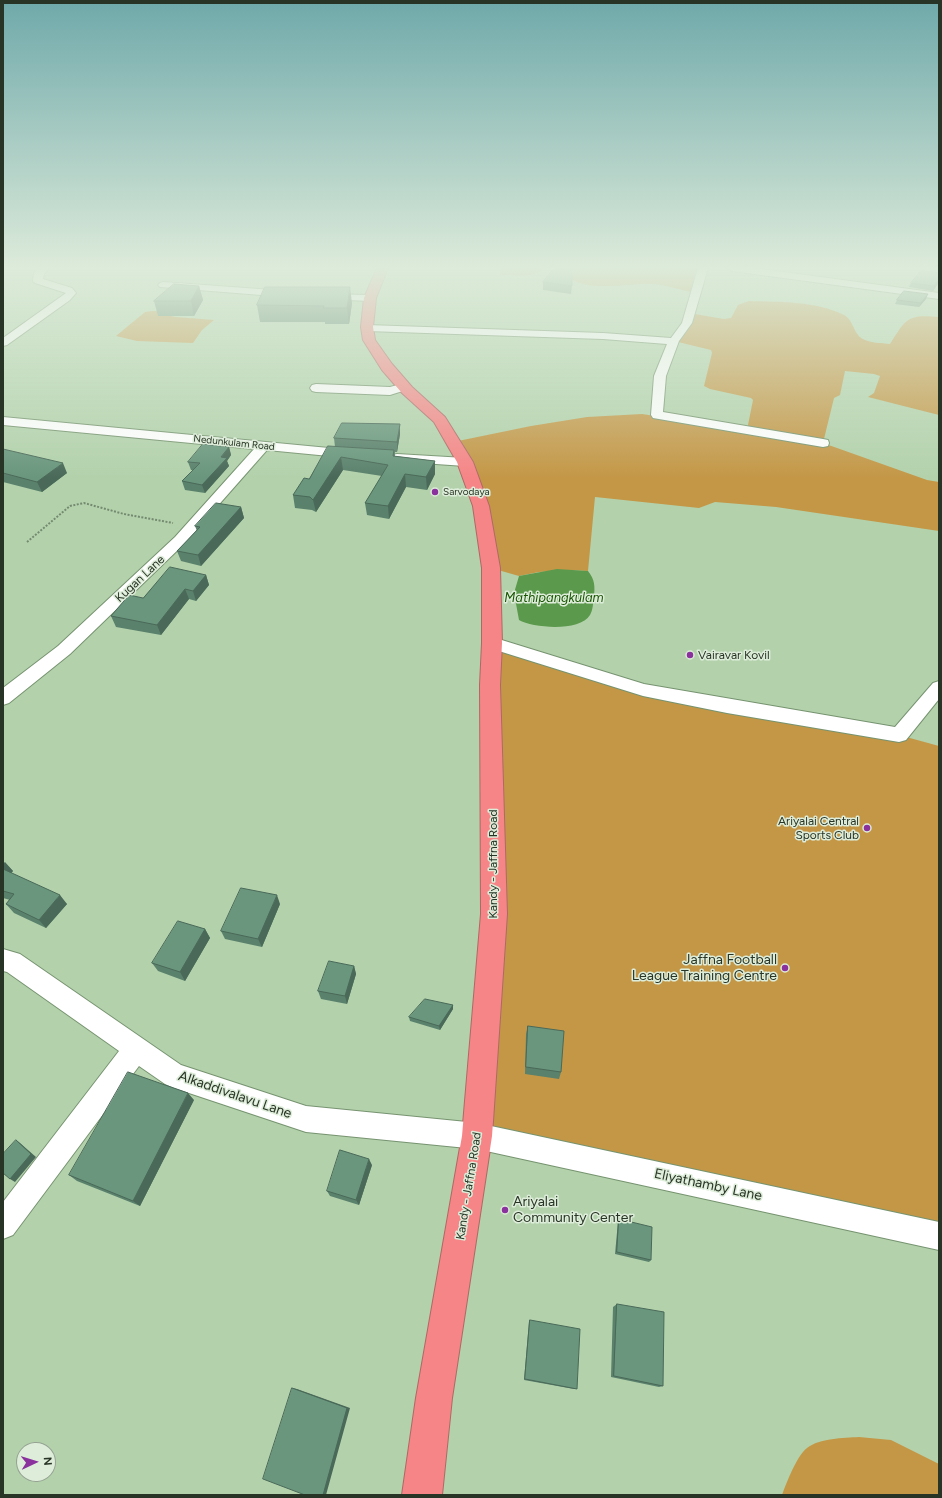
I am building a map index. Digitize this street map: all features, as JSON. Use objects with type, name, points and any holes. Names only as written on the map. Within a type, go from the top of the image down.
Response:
[{"type":"highway","name":"Kandy - Jaffna Road","points":[[369,338],[387,367],[405,387],[440,420],[465,462],[481,506],[491,568],[492,643],[490,685],[494,914],[477,1136],[434,1398],[422,1495]]},
{"type":"street","points":[[630,338],[674,341]]},
{"type":"street","points":[[676,338],[660,376],[657,415],[823,444]]},
{"type":"street","points":[[316,388],[390,391],[405,387]]},
{"type":"street","name":"Nedunkulam Road","points":[[3,421],[360,455]]},
{"type":"street","name":"Kugan Lane","points":[[3,698],[64,650],[180,540],[264,446]]},
{"type":"street","points":[[381,457],[465,462]]},
{"type":"street","points":[[492,643],[643,690],[727,706],[899,735],[939,687]]},
{"type":"street","name":"Alkaddivalavu Lane","points":[[3,960],[12,962],[174,1075],[306,1119],[477,1136]]},
{"type":"street","points":[[3,1225],[137,1048]]},
{"type":"street","name":"Eliyathamby Lane","points":[[477,1136],[939,1236]]},
{"type":"path","points":[[27,542],[70,506],[84,503],[124,514],[193,526]]},
{"type":"shaded area","points":[[124,338],[197,338],[193,343],[137,341]]},
{"type":"shaded area","points":[[676,338],[861,338],[872,342],[890,344],[894,338],[939,338],[939,415],[868,397],[874,393],[880,376],[845,371],[840,395],[834,398],[823,443],[927,480],[939,482],[939,531],[776,507],[715,502],[699,508],[595,497],[588,571],[570,570],[539,572],[519,576],[491,568],[481,506],[453,442],[531,426],[587,417],[642,414],[747,430],[753,400],[751,398],[710,389],[704,386],[712,353],[711,350],[674,341]]},
{"type":"shaded area","name":"Jaffna Football League Training Centre","points":[[492,643],[643,690],[899,735],[939,746],[939,1236],[477,1136]]},
{"type":"shaded area","points":[[859,1437],[891,1440],[939,1464],[939,1495],[782,1495],[799,1457],[807,1448],[825,1440]]},
{"type":"water","name":"Mathipangkulam","points":[[557,569],[588,571],[592,577],[594,586],[593,606],[590,615],[585,620],[577,624],[556,627],[535,625],[519,620],[514,593],[519,576]]},
{"type":"building","points":[[342,423],[400,424],[397,442],[334,438]]},
{"type":"building","points":[[203,444],[229,447],[221,457],[227,458],[202,485],[182,481],[200,463],[188,462]]},
{"type":"building","points":[[328,446],[394,450],[393,456],[435,461],[426,477],[405,474],[388,506],[365,503],[388,465],[341,457],[313,500],[310,497],[293,495],[304,478],[309,479]]},
{"type":"building","points":[[3,449],[63,463],[37,482],[3,473]]},
{"type":"building","points":[[216,503],[241,507],[198,555],[177,551],[200,527],[195,526]]},
{"type":"building","points":[[170,567],[206,575],[193,591],[185,589],[157,625],[111,616],[129,595],[143,598]]},
{"type":"building","points":[[3,869],[60,895],[39,920],[6,904],[14,894],[3,891]]},
{"type":"building","points":[[241,888],[277,895],[258,939],[221,931]]},
{"type":"building","points":[[178,921],[205,929],[180,972],[152,963]]},
{"type":"building","points":[[329,961],[354,966],[345,996],[318,991]]},
{"type":"building","points":[[425,999],[453,1005],[439,1026],[409,1017]]},
{"type":"building","points":[[528,1026],[564,1031],[561,1072],[526,1067]]},
{"type":"building","points":[[128,1072],[188,1093],[133,1201],[69,1175]]},
{"type":"building","points":[[16,1140],[31,1154],[10,1179],[3,1173],[3,1154]]},
{"type":"building","points":[[340,1150],[369,1159],[356,1200],[327,1191]]},
{"type":"building","points":[[619,1219],[652,1227],[651,1260],[617,1252]]},
{"type":"building","points":[[617,1304],[664,1312],[663,1386],[614,1376]]},
{"type":"building","points":[[530,1320],[580,1329],[577,1389],[525,1379]]},
{"type":"building","points":[[292,1388],[347,1408],[323,1495],[305,1495],[263,1479]]},
{"type":"place","name":"Sarvodaya","points":[[435,492]]},
{"type":"place","name":"Vairavar Kovil","points":[[690,655]]},
{"type":"place","name":"Ariyalai Central Sports Club","points":[[867,828]]},
{"type":"place","name":"Jaffna Football League Training Centre","points":[[785,968]]},
{"type":"place","name":"Ariyalai Community Center","points":[[505,1210]]}]
